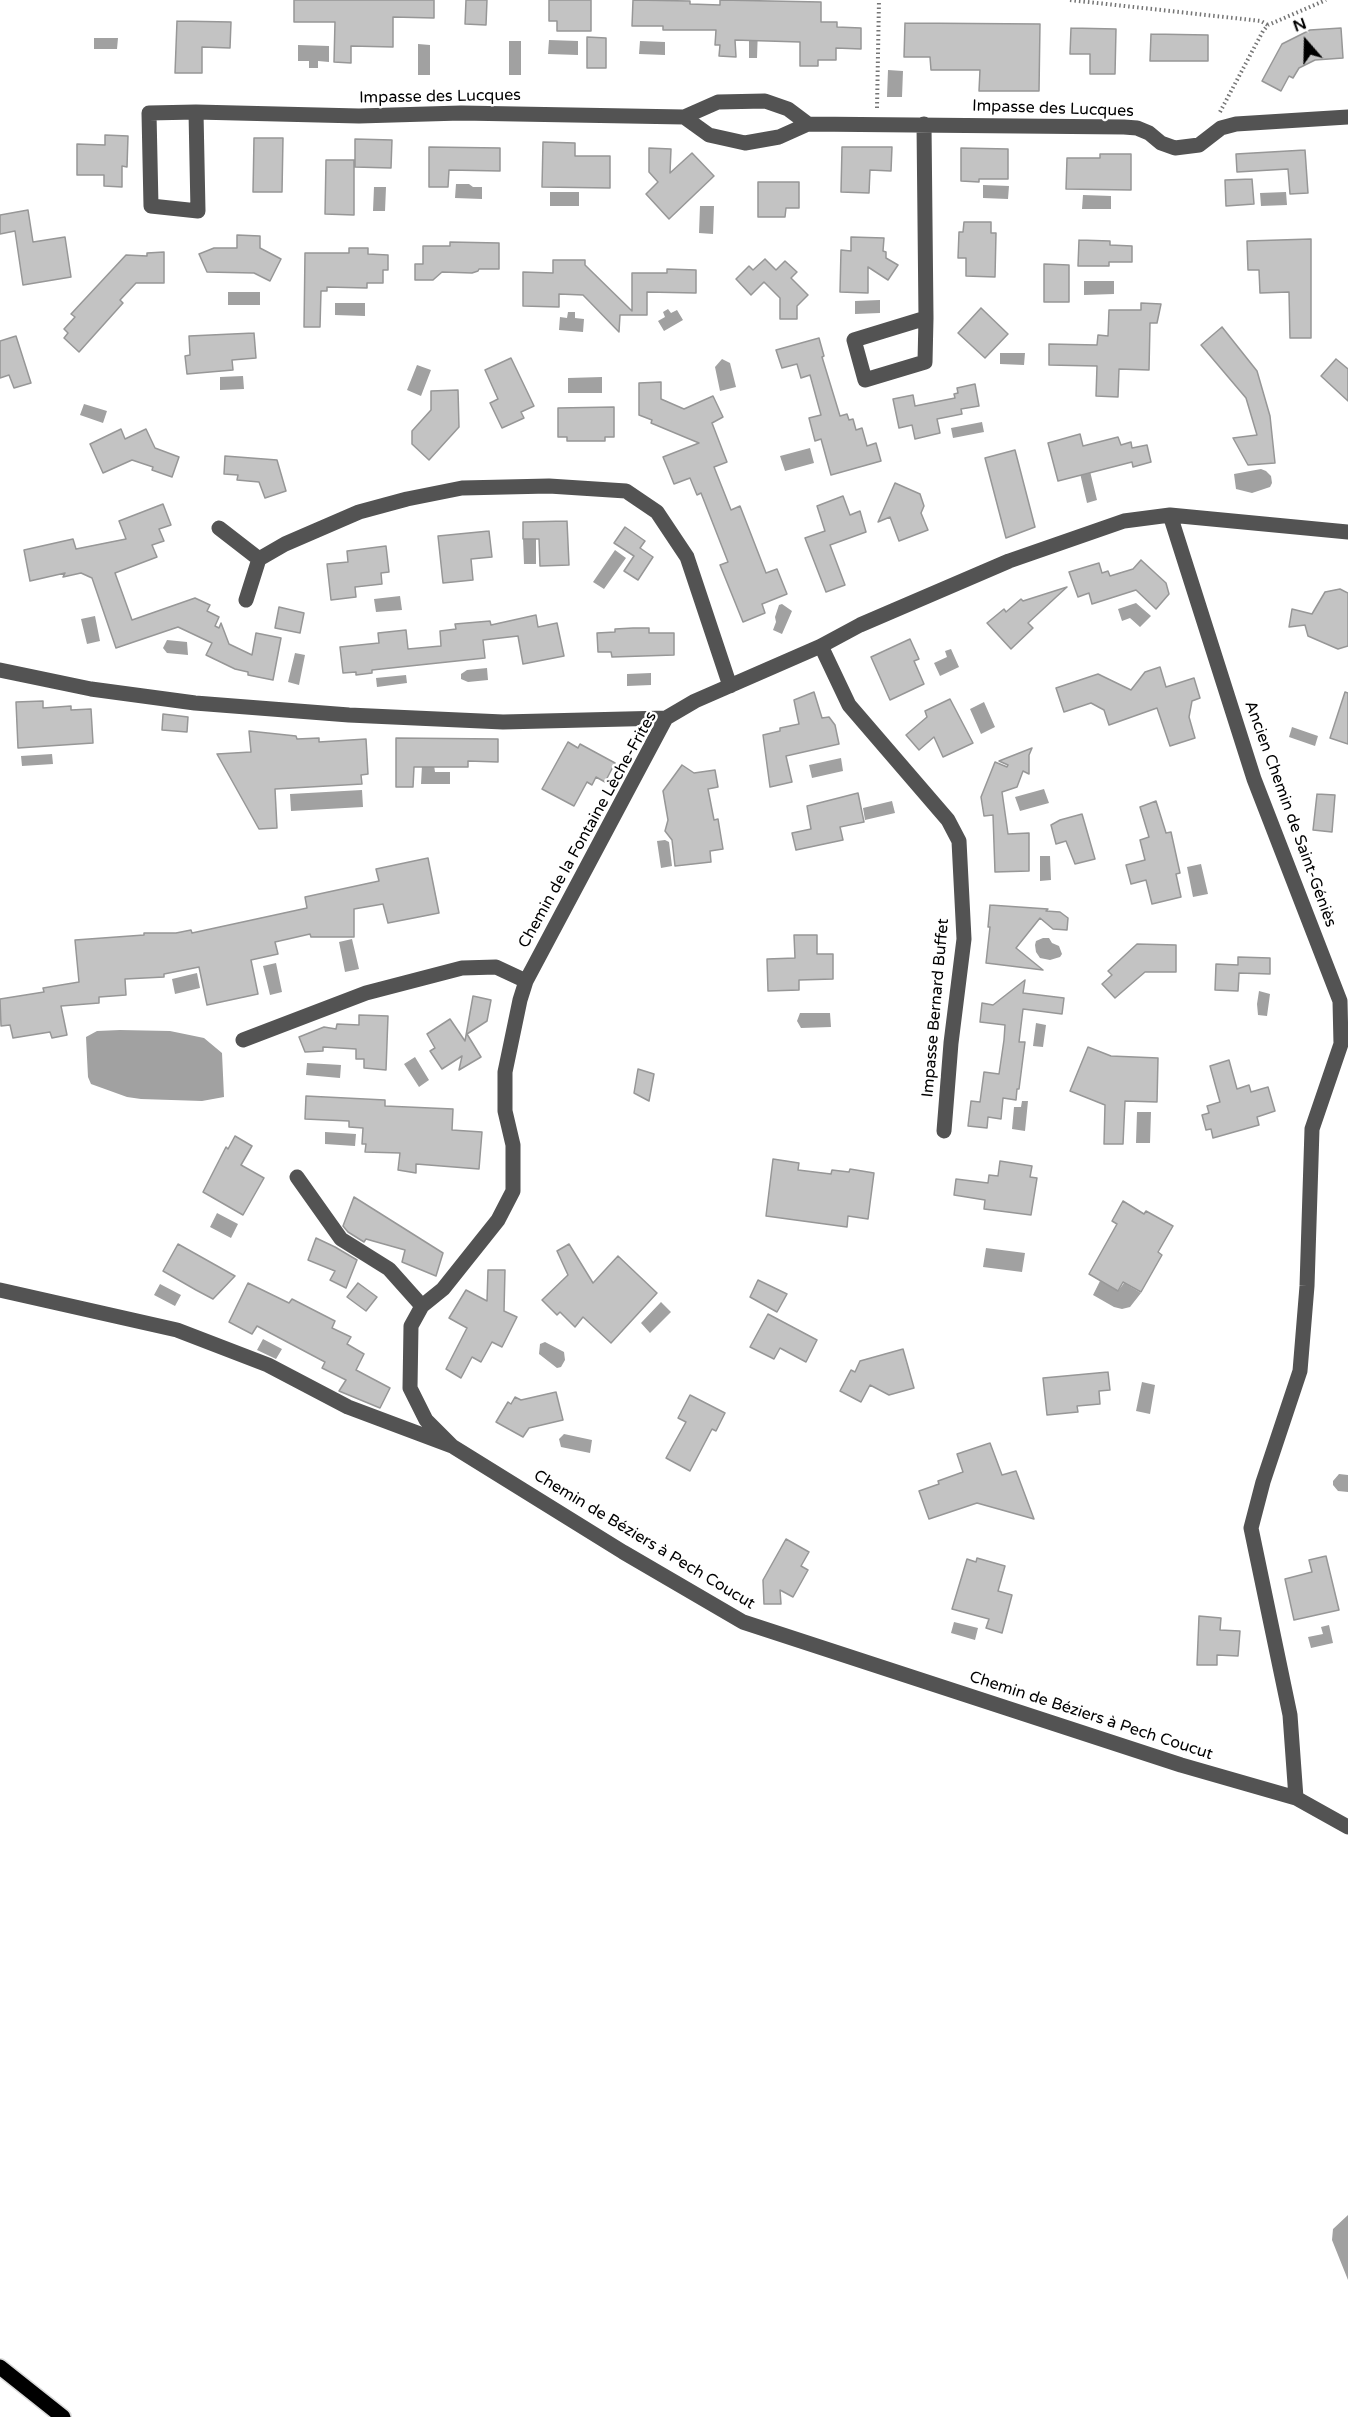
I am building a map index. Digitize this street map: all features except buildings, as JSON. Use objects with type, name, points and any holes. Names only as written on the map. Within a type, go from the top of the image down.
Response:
[{"type":"main road","points":[[0,2367],[63,2417]]},
{"type":"street","name":"Impasse des Lucques","points":[[196,112],[198,211],[151,206],[149,113],[196,112],[359,116],[461,113],[684,117],[718,102],[765,101],[788,109],[808,124]]},
{"type":"street","name":"Impasse des Lucques","points":[[684,117],[709,135],[745,144],[779,137],[808,124],[924,124],[1137,128],[1149,133],[1161,143],[1175,148],[1199,144],[1221,128],[1236,124],[1348,117]]},
{"type":"street","points":[[924,124],[926,318],[925,362],[865,380],[854,340],[926,318]]},
{"type":"street","points":[[246,600],[259,559],[285,544],[359,512],[462,488],[549,486],[626,491],[657,512],[687,557],[730,686]]},
{"type":"street","name":"Chemin de la Fontaine Lèche-Frites","points":[[452,1446],[426,1420],[410,1388],[411,1326],[422,1306],[443,1289],[498,1220],[513,1191],[513,1145],[506,1112],[505,1072],[526,981],[666,718],[695,701],[1009,561],[1124,521],[1170,515],[1348,532]]},
{"type":"street","name":"Ancien Chemin de Saint-Géniès","points":[[1170,515],[1254,779],[1340,1001],[1341,1044],[1312,1130],[1307,1286],[1300,1371],[1263,1482],[1251,1528],[1290,1715],[1296,1798]]},
{"type":"street","points":[[219,528],[259,559]]},
{"type":"street","name":"Impasse Bernard Buffet","points":[[821,646],[849,705],[948,820],[959,842],[964,939],[951,1043],[944,1131]]},
{"type":"street","points":[[0,670],[91,690],[160,699],[349,716],[503,722],[666,718]]},
{"type":"street","points":[[243,1040],[366,993],[462,968],[496,968],[526,981]]},
{"type":"street","points":[[297,1177],[341,1239],[389,1269],[422,1306]]},
{"type":"street","name":"Chemin de Béziers à Pech Coucut","points":[[0,1290],[177,1330],[268,1365],[348,1407],[452,1446],[623,1552],[743,1622],[1181,1765],[1296,1798],[1348,1827]]},
{"type":"path","points":[[877,124],[879,0]]},
{"type":"path","points":[[1070,0],[1261,21],[1268,26]]},
{"type":"path","points":[[1221,128],[1220,110],[1263,31],[1268,26],[1326,0]]},
{"type":"shaded area","points":[[749,28],[758,28],[757,58],[749,58]]},
{"type":"shaded area","points":[[94,38],[118,38],[117,49],[94,49]]},
{"type":"shaded area","points":[[549,40],[578,41],[578,55],[548,54]]},
{"type":"shaded area","points":[[509,41],[521,41],[521,75],[509,75]]},
{"type":"shaded area","points":[[640,41],[665,42],[665,55],[639,54]]},
{"type":"shaded area","points":[[418,44],[430,45],[430,75],[418,75]]},
{"type":"shaded area","points":[[298,45],[329,46],[329,62],[318,61],[318,68],[309,68],[309,61],[298,61]]},
{"type":"shaded area","points":[[888,70],[903,71],[902,97],[887,97]]},
{"type":"shaded area","points":[[456,184],[482,187],[482,199],[455,198]]},
{"type":"shaded area","points":[[983,185],[1009,186],[1008,199],[983,198]]},
{"type":"shaded area","points":[[374,187],[386,187],[385,211],[373,211]]},
{"type":"shaded area","points":[[550,192],[579,192],[579,206],[550,206]]},
{"type":"shaded area","points":[[1286,192],[1287,205],[1261,206],[1260,193]]},
{"type":"shaded area","points":[[1083,195],[1111,196],[1111,209],[1082,209]]},
{"type":"shaded area","points":[[700,206],[714,206],[713,234],[699,233]]},
{"type":"shaded area","points":[[1084,281],[1114,281],[1114,294],[1084,295]]},
{"type":"shaded area","points":[[228,292],[260,292],[260,305],[228,305]]},
{"type":"shaded area","points":[[880,300],[880,313],[855,314],[855,301]]},
{"type":"shaded area","points":[[335,303],[365,303],[365,316],[335,315]]},
{"type":"shaded area","points":[[668,309],[671,313],[677,310],[683,320],[664,331],[658,321],[665,317],[663,312]]},
{"type":"shaded area","points":[[568,312],[575,312],[575,318],[584,319],[583,332],[559,330],[560,317],[567,318]]},
{"type":"shaded area","points":[[1000,353],[1025,353],[1024,365],[1000,364]]},
{"type":"shaded area","points":[[722,359],[730,363],[736,387],[720,391],[715,367]]},
{"type":"shaded area","points":[[417,365],[431,370],[421,396],[407,390]]},
{"type":"shaded area","points":[[243,376],[244,389],[220,390],[220,377]]},
{"type":"shaded area","points":[[602,377],[602,393],[568,393],[568,378]]},
{"type":"shaded area","points":[[84,404],[107,411],[103,423],[80,415]]},
{"type":"shaded area","points":[[982,422],[984,432],[953,438],[951,428]]},
{"type":"shaded area","points":[[810,448],[814,463],[785,471],[780,456]]},
{"type":"shaded area","points":[[1089,467],[1097,500],[1087,503],[1079,469]]},
{"type":"shaded area","points":[[1261,469],[1271,476],[1270,487],[1252,493],[1236,489],[1234,474]]},
{"type":"shaded area","points":[[523,539],[536,539],[536,564],[524,564]]},
{"type":"shaded area","points":[[615,550],[626,558],[604,589],[593,582]]},
{"type":"shaded area","points":[[400,596],[402,610],[376,612],[374,599]]},
{"type":"shaded area","points":[[1136,603],[1151,616],[1140,627],[1130,618],[1122,621],[1118,609]]},
{"type":"shaded area","points":[[782,604],[792,611],[782,634],[773,630],[779,605]]},
{"type":"shaded area","points":[[95,616],[100,641],[87,644],[81,619]]},
{"type":"shaded area","points":[[167,640],[187,642],[188,655],[167,653],[163,648]]},
{"type":"shaded area","points":[[951,649],[959,667],[940,676],[934,663],[947,657],[945,651]]},
{"type":"shaded area","points":[[295,653],[305,655],[299,685],[288,682]]},
{"type":"shaded area","points":[[487,668],[488,680],[468,682],[461,679],[461,674],[467,670]]},
{"type":"shaded area","points":[[651,673],[651,685],[627,686],[627,674]]},
{"type":"shaded area","points":[[406,675],[407,683],[377,687],[376,678]]},
{"type":"shaded area","points":[[984,702],[995,727],[981,734],[970,709]]},
{"type":"shaded area","points":[[1292,727],[1318,736],[1315,746],[1289,737]]},
{"type":"shaded area","points":[[52,754],[53,764],[22,766],[21,756]]},
{"type":"shaded area","points":[[841,758],[843,771],[812,778],[809,765]]},
{"type":"shaded area","points":[[422,765],[434,765],[435,772],[450,772],[450,784],[421,784]]},
{"type":"shaded area","points":[[1044,789],[1049,803],[1020,811],[1015,797]]},
{"type":"shaded area","points":[[362,790],[363,807],[291,811],[290,794]]},
{"type":"shaded area","points":[[892,801],[895,813],[865,820],[863,808]]},
{"type":"shaded area","points":[[657,841],[669,842],[672,866],[661,868]]},
{"type":"shaded area","points":[[1040,856],[1050,856],[1051,880],[1040,881]]},
{"type":"shaded area","points":[[1201,864],[1208,894],[1193,897],[1187,867]]},
{"type":"shaded area","points":[[1049,938],[1052,943],[1059,946],[1062,954],[1060,957],[1050,960],[1040,958],[1035,945],[1036,941]]},
{"type":"shaded area","points":[[352,939],[359,969],[345,972],[339,942]]},
{"type":"shaded area","points":[[276,963],[282,992],[270,995],[263,966]]},
{"type":"shaded area","points":[[197,973],[200,988],[175,994],[172,979]]},
{"type":"shaded area","points":[[1259,991],[1270,994],[1267,1016],[1258,1015]]},
{"type":"shaded area","points":[[800,1013],[830,1013],[831,1027],[801,1028],[797,1021]]},
{"type":"shaded area","points":[[1036,1023],[1046,1025],[1043,1047],[1033,1046]]},
{"type":"shaded area","points":[[97,1031],[170,1031],[204,1038],[222,1053],[224,1097],[202,1101],[141,1099],[127,1097],[91,1084],[88,1077],[86,1037]]},
{"type":"shaded area","points":[[415,1057],[429,1080],[419,1087],[404,1064]]},
{"type":"shaded area","points":[[307,1063],[341,1065],[340,1078],[306,1075]]},
{"type":"shaded area","points":[[1022,1101],[1028,1101],[1025,1131],[1012,1129],[1014,1107],[1021,1107]]},
{"type":"shaded area","points":[[1137,1112],[1151,1112],[1150,1143],[1136,1143]]},
{"type":"shaded area","points":[[325,1132],[356,1134],[355,1146],[325,1144]]},
{"type":"shaded area","points":[[217,1213],[238,1224],[231,1238],[210,1227]]},
{"type":"shaded area","points":[[986,1248],[1025,1253],[1022,1272],[983,1267]]},
{"type":"shaded area","points":[[1100,1281],[1118,1291],[1124,1283],[1141,1293],[1130,1307],[1122,1309],[1114,1307],[1093,1295]]},
{"type":"shaded area","points":[[160,1284],[181,1295],[175,1306],[154,1295]]},
{"type":"shaded area","points":[[661,1302],[671,1312],[650,1333],[641,1323]]},
{"type":"shaded area","points":[[263,1339],[282,1349],[276,1359],[257,1350]]},
{"type":"shaded area","points":[[545,1342],[564,1352],[565,1360],[561,1367],[557,1368],[539,1354],[540,1344]]},
{"type":"shaded area","points":[[1142,1382],[1155,1385],[1150,1414],[1136,1411]]},
{"type":"shaded area","points":[[564,1434],[592,1440],[590,1453],[561,1447],[559,1439]]},
{"type":"shaded area","points":[[1339,1474],[1348,1475],[1348,1492],[1338,1491],[1333,1485],[1333,1481]]},
{"type":"shaded area","points":[[954,1622],[978,1628],[975,1640],[951,1633]]},
{"type":"shaded area","points":[[1329,1625],[1333,1643],[1311,1648],[1308,1637],[1323,1634],[1321,1627]]},
{"type":"shaded area","points":[[1348,2215],[1348,2280],[1332,2240],[1333,2229]]}]
